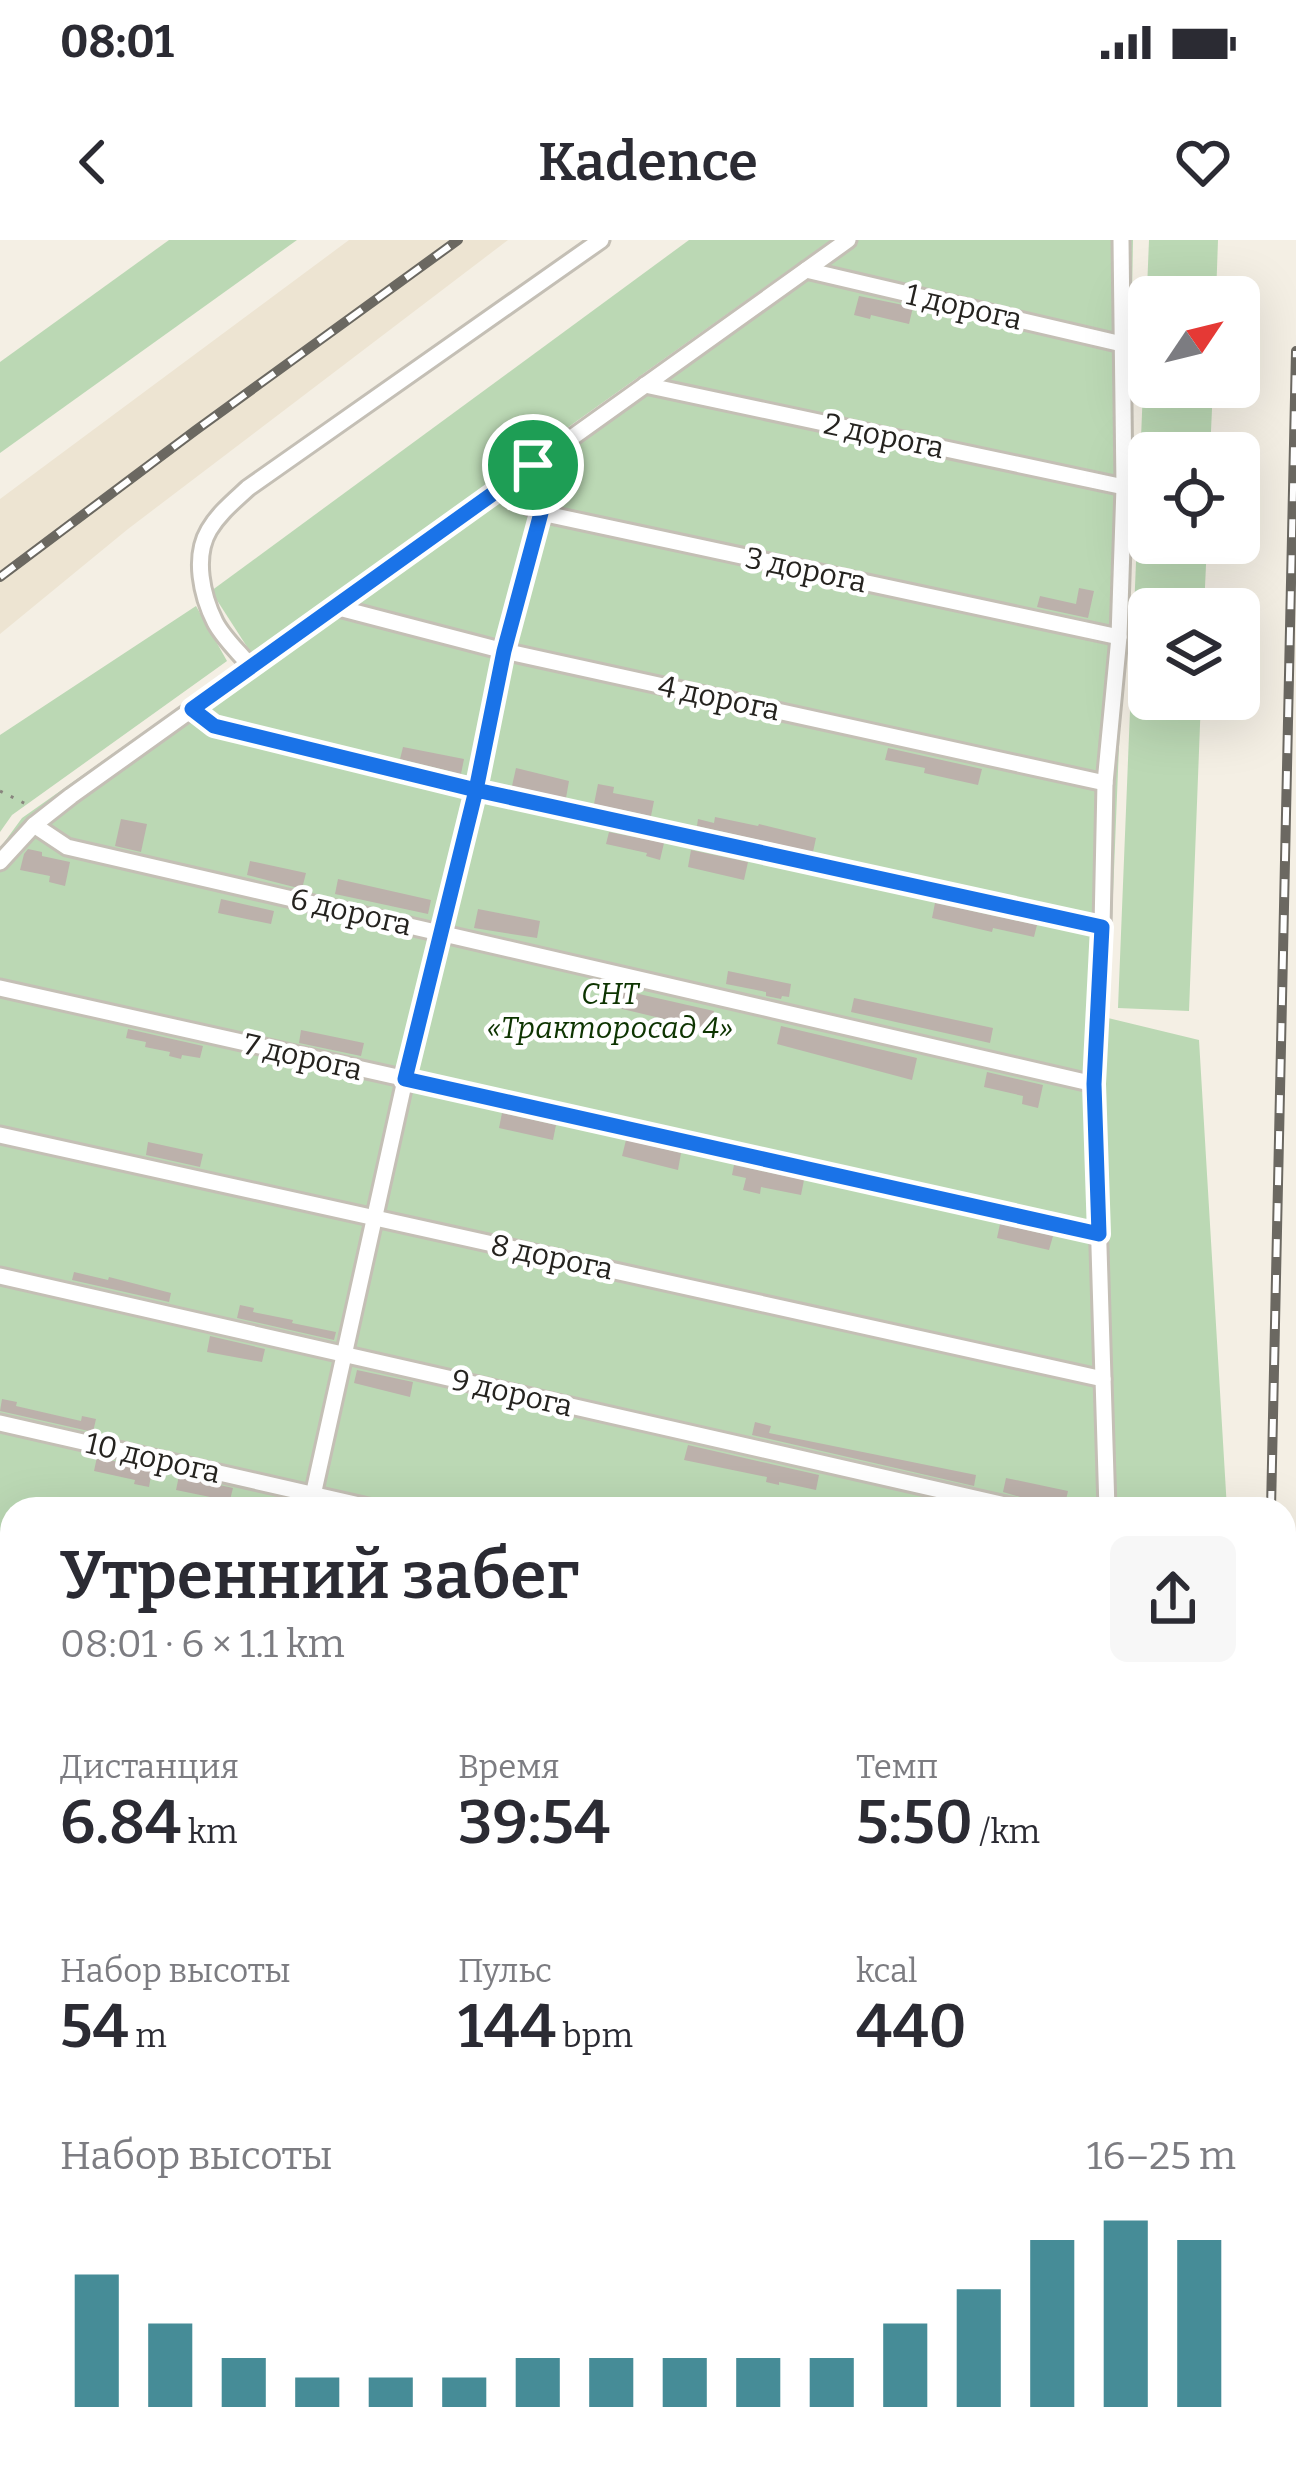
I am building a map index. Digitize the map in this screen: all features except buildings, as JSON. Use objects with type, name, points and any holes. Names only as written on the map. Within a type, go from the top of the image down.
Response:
[{"type":"street","points":[[251,667],[216,626],[202,584],[207,533],[225,509],[248,488],[602,240]]},
{"type":"street","points":[[0,862],[41,820],[192,709],[848,240]]},
{"type":"street","points":[[1107,1497],[1094,1084],[1105,782],[1119,637],[1124,487],[1121,240]]},
{"type":"street","name":"1 дорога","points":[[806,270],[1122,344]]},
{"type":"street","name":"2 дорога","points":[[644,386],[1124,487]]},
{"type":"street","points":[[313,1497],[504,651],[541,513],[533,465]]},
{"type":"street","name":"3 дорога","points":[[500,489],[541,513],[1119,637]]},
{"type":"street","name":"4 дорога","points":[[335,607],[504,651],[1105,782]]},
{"type":"street","points":[[192,709],[214,726],[476,790],[1102,927]]},
{"type":"street","name":"6 дорога","points":[[41,820],[67,847],[1094,1084]]},
{"type":"street","name":"7 дорога","points":[[0,988],[1099,1234]]},
{"type":"street","name":"8 дорога","points":[[0,1136],[1103,1379]]},
{"type":"street","name":"9 дорога","points":[[0,1276],[970,1497]]},
{"type":"street","name":"10 дорога","points":[[0,1424],[292,1497]]},
{"type":"path","points":[[0,790],[41,820]]},
{"type":"shaded area","points":[[349,240],[508,240],[128,529],[0,634],[0,499]]},
{"type":"green space","points":[[169,240],[297,240],[0,453],[0,362]]},
{"type":"green space","points":[[689,240],[831,240],[251,653],[211,591]]},
{"type":"green space","name":"СНТ «Тракторосад 4»","points":[[840,240],[1133,240],[1132,276],[1128,276],[1128,524],[1108,1018],[1199,1040],[1226,1497],[0,1497],[0,848],[22,818]]},
{"type":"green space","points":[[1149,240],[1218,240],[1217,276],[1148,276]]},
{"type":"green space","points":[[1142,408],[1212,408],[1211,432],[1141,432]]},
{"type":"green space","points":[[1136,564],[1206,564],[1205,588],[1135,588]]},
{"type":"green space","points":[[196,606],[227,661],[12,815],[0,832],[0,735]]},
{"type":"green space","points":[[1130,720],[1200,720],[1189,1011],[1118,1008]]},
{"type":"railway","points":[[0,577],[458,240]]},
{"type":"railway","points":[[1271,1497],[1296,351]]},
{"type":"route","points":[[533,465],[192,709],[214,726],[476,790],[405,1079],[1099,1234],[1094,1084],[1102,927],[476,790],[504,651],[541,513],[533,465]]}]
